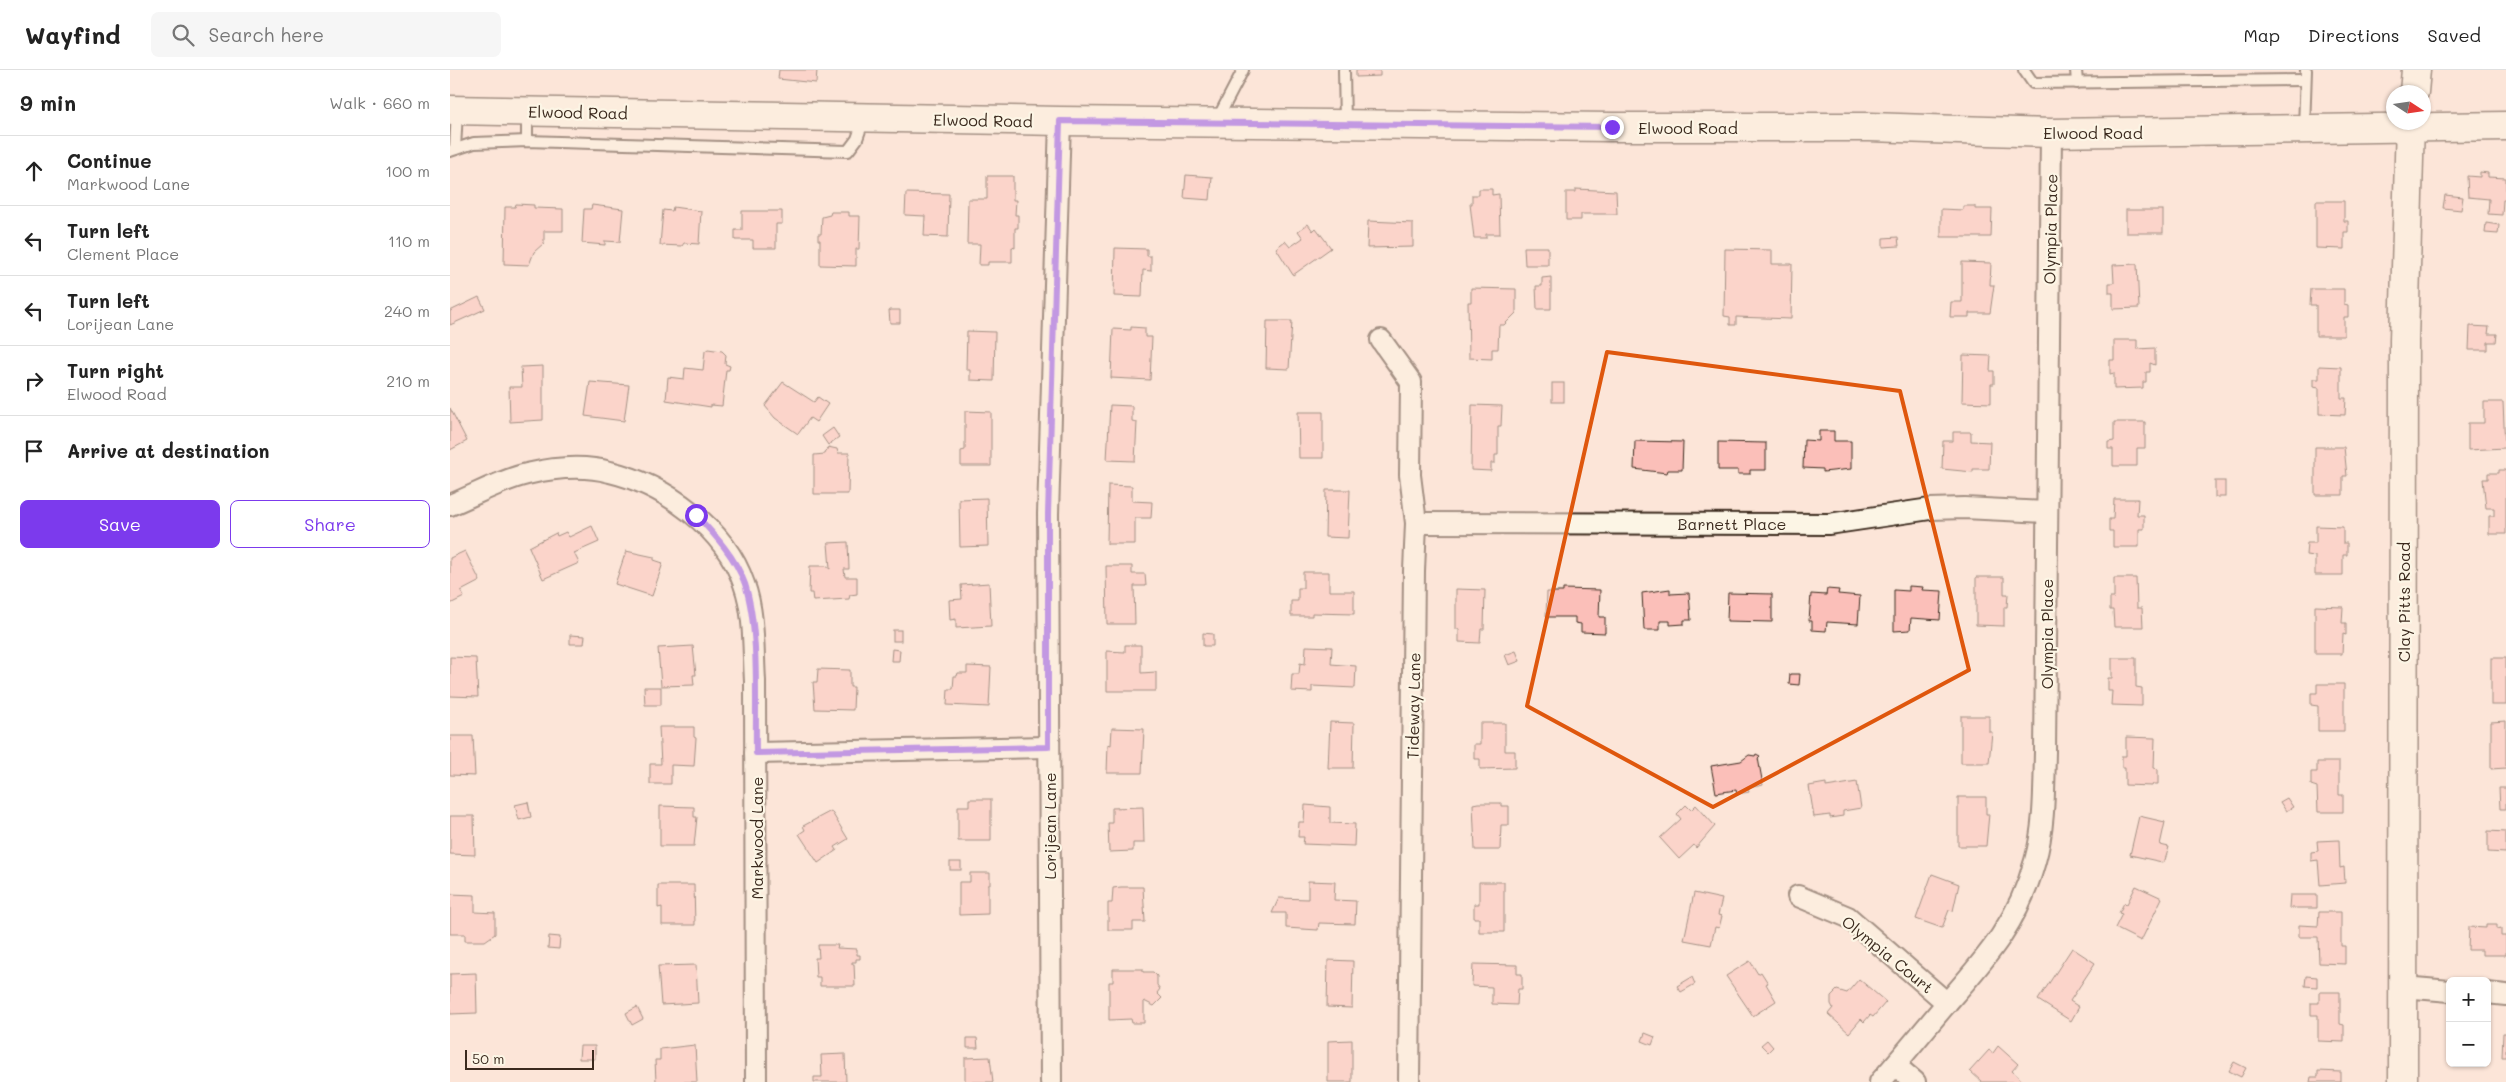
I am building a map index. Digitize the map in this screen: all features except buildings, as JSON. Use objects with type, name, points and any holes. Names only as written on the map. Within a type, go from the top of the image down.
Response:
[{"type":"main road","points":[[2415,85],[2416,70]]},
{"type":"main road","name":"Elwood Road","points":[[454,110],[1215,123],[1870,127],[2051,133],[2304,130],[2386,127]]},
{"type":"main road","name":"Elwood Road","points":[[2431,126],[2506,126]]},
{"type":"main road","name":"Clay Pitts Road","points":[[2403,1082],[2404,341],[2409,130]]},
{"type":"street","name":"Lorijean Lane","points":[[1050,1082],[1048,514],[1060,121]]},
{"type":"street","name":"Olympia Place","points":[[1880,1082],[1979,967],[2004,933],[2022,898],[2036,860],[2043,814],[2045,770],[2051,133]]},
{"type":"street","name":"Tideway Lane","points":[[1381,340],[1411,382],[1410,475],[1416,523],[1409,1082]]},
{"type":"street","name":"Markwood Lane","points":[[450,506],[526,474],[568,468],[609,472],[650,486],[696,515],[724,545],[744,584],[752,626],[756,753],[756,1082]]},
{"type":"street","name":"Barnett Place","points":[[1416,523],[1829,524],[1930,509],[1964,508],[2047,512]]},
{"type":"street","points":[[756,753],[1048,747]]},
{"type":"street","name":"Olympia Court","points":[[1798,896],[1848,917],[1947,1003]]},
{"type":"street","points":[[2403,988],[2446,991]]},
{"type":"street","points":[[2491,993],[2506,995]]},
{"type":"street","points":[[1895,1065],[1914,1082]]},
{"type":"lane","points":[[1215,123],[1243,70]]},
{"type":"lane","points":[[1344,70],[1345,124]]},
{"type":"lane","points":[[2024,70],[2033,83],[2305,75],[2304,130]]},
{"type":"lane","points":[[2076,70],[2076,83]]},
{"type":"lane","points":[[454,110],[452,150],[474,143],[527,141],[848,151],[857,139],[864,118]]},
{"type":"lane","points":[[527,112],[527,141]]},
{"type":"highlighted area","points":[[1607,352],[1900,391],[1969,670],[1713,807],[1527,706]]},
{"type":"route","points":[[696,515],[724,545],[744,584],[752,626],[756,753],[1048,747],[1048,514],[1060,121],[1612,127]]}]
